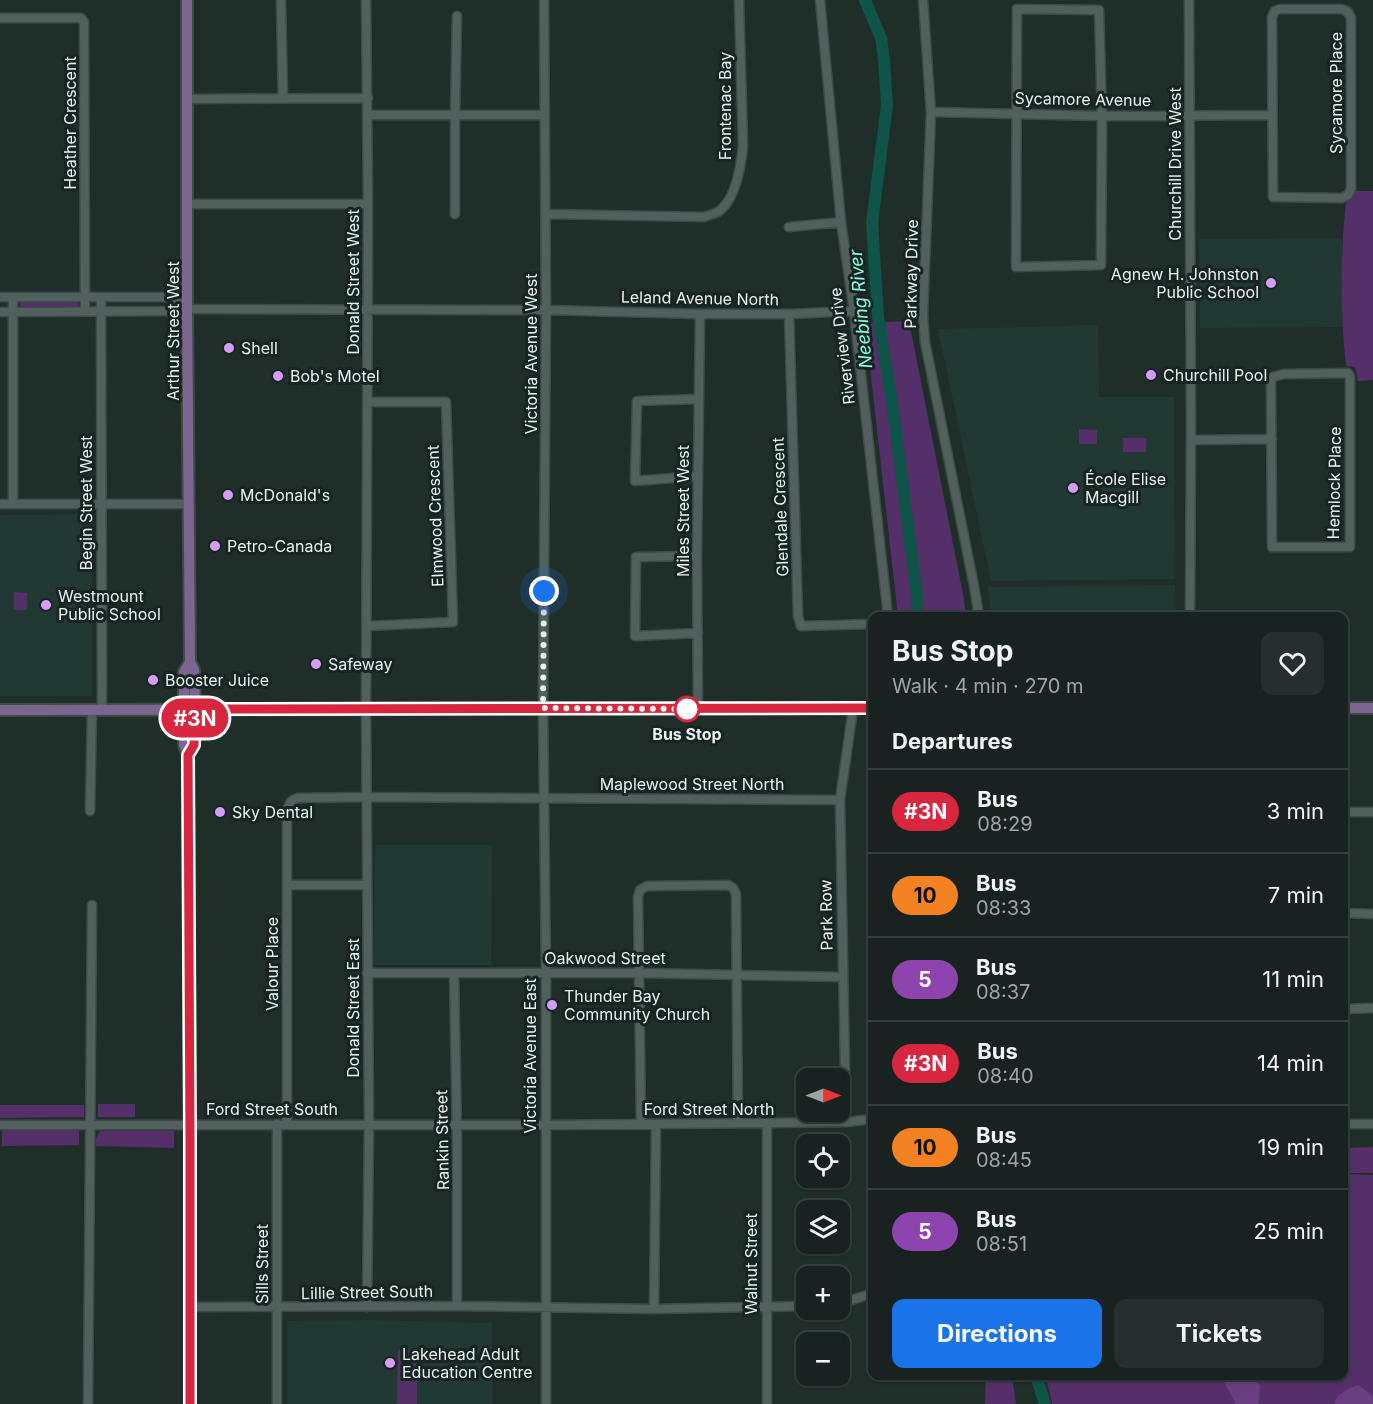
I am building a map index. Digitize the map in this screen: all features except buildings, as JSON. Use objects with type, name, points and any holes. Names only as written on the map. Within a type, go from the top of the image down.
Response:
[{"type":"main road","name":"Arthur Street West","points":[[187,0],[187,204],[184,306],[190,662],[184,672],[189,709],[184,745],[188,755],[190,1404]]},
{"type":"main road","points":[[0,710],[868,708]]},
{"type":"main road","points":[[1348,708],[1373,708]]},
{"type":"street","points":[[282,0],[283,99]]},
{"type":"street","name":"Donald Street West","points":[[366,0],[368,98],[366,709]]},
{"type":"street","name":"Victoria Avenue West","points":[[543,708],[546,310],[544,0]]},
{"type":"street","name":"Frontenac Bay","points":[[546,214],[704,217],[718,212],[731,198],[743,146],[739,0]]},
{"type":"street","name":"Riverview Drive","points":[[820,0],[841,222],[854,311],[888,612]]},
{"type":"street","name":"Parkway Drive","points":[[923,0],[931,112],[923,322],[978,612]]},
{"type":"street","name":"Churchill Drive West","points":[[1189,0],[1190,612]]},
{"type":"street","points":[[1017,9],[1099,10],[1102,116],[1101,265],[1016,267],[1018,113],[1017,9]]},
{"type":"street","name":"Sycamore Place","points":[[1280,9],[1342,9],[1348,12],[1351,18],[1351,189],[1348,195],[1342,198],[1274,197],[1272,115],[1272,17],[1275,11],[1280,9]]},
{"type":"street","points":[[455,214],[457,16]]},
{"type":"street","name":"Heather Crescent","points":[[0,18],[77,18],[83,19],[84,22],[85,311]]},
{"type":"street","points":[[188,99],[368,98]]},
{"type":"street","name":"Sycamore Avenue","points":[[931,112],[1102,116],[1272,115]]},
{"type":"street","points":[[368,115],[545,115]]},
{"type":"street","points":[[187,204],[368,204]]},
{"type":"street","points":[[789,227],[841,222]]},
{"type":"street","points":[[0,297],[170,297],[184,306]]},
{"type":"street","points":[[13,297],[14,504]]},
{"type":"street","name":"Begin Street West","points":[[90,811],[97,709],[102,505],[101,298]]},
{"type":"street","points":[[0,312],[170,311],[184,306]]},
{"type":"street","name":"Leland Avenue North","points":[[184,306],[700,314],[854,311]]},
{"type":"street","name":"Miles Street West","points":[[698,709],[700,314]]},
{"type":"street","name":"Glendale Crescent","points":[[789,314],[798,616],[801,626],[868,624]]},
{"type":"street","name":"Hemlock Place","points":[[1348,373],[1350,376],[1350,547],[1272,548],[1272,439],[1271,381],[1273,376],[1348,373]]},
{"type":"street","points":[[698,476],[635,481],[637,401],[699,399]]},
{"type":"street","name":"Elmwood Crescent","points":[[367,626],[453,622],[446,402],[368,402]]},
{"type":"street","points":[[1191,440],[1272,439]]},
{"type":"street","points":[[0,504],[189,504]]},
{"type":"street","points":[[697,556],[636,557],[635,636],[698,633]]},
{"type":"street","name":"Victoria Avenue East","points":[[543,708],[546,972],[546,1404]]},
{"type":"street","name":"Donald Street East","points":[[366,709],[368,1307]]},
{"type":"street","name":"Park Row","points":[[845,1068],[840,800],[853,709]]},
{"type":"street","name":"Maplewood Street North","points":[[289,804],[293,799],[298,798],[366,797],[840,800]]},
{"type":"street","name":"Valour Place","points":[[288,1124],[287,812],[289,804]]},
{"type":"street","points":[[1348,812],[1373,812]]},
{"type":"street","points":[[287,885],[367,885]]},
{"type":"street","points":[[641,1124],[639,890],[647,886],[728,885],[736,894],[738,1123]]},
{"type":"street","points":[[88,1404],[92,904]]},
{"type":"street","points":[[1348,913],[1373,914]]},
{"type":"street","name":"Oakwood Street","points":[[368,973],[546,972],[842,977]]},
{"type":"street","name":"Rankin Street","points":[[454,973],[458,1306]]},
{"type":"street","points":[[1348,1009],[1373,1008]]},
{"type":"street","name":"Ford Street North","points":[[850,1122],[868,1120]]},
{"type":"street","name":"Ford Street North","points":[[545,1125],[846,1122]]},
{"type":"street","name":"Walnut Street","points":[[766,1123],[767,1404]]},
{"type":"street","name":"Sills Street","points":[[277,1124],[277,1404]]},
{"type":"street","points":[[654,1309],[656,1124]]},
{"type":"street","points":[[1348,1124],[1373,1124]]},
{"type":"street","name":"Ford Street South","points":[[0,1125],[545,1125]]},
{"type":"street","points":[[850,1301],[868,1295]]},
{"type":"street","name":"Lillie Street South","points":[[189,1308],[458,1306],[654,1309],[796,1306]]},
{"type":"shaded area","points":[[1356,191],[1373,191],[1373,380],[1358,381],[1355,367],[1346,366],[1342,284],[1346,202],[1351,200]]},
{"type":"shaded area","name":"Agnew H. Johnston Public School","points":[[1342,238],[1342,327],[1200,328],[1199,239]]},
{"type":"shaded area","points":[[75,301],[79,304],[78,308],[22,308],[20,302]]},
{"type":"shaded area","points":[[909,321],[966,612],[898,612],[865,323]]},
{"type":"shaded area","name":"École Elise Macgill","points":[[1098,325],[1099,397],[1174,397],[1175,579],[991,581],[938,329]]},
{"type":"shaded area","points":[[1079,429],[1097,430],[1097,444],[1079,444]]},
{"type":"shaded area","points":[[1123,438],[1146,438],[1146,452],[1123,452]]},
{"type":"shaded area","name":"Westmount Public School","points":[[92,514],[92,696],[0,696],[0,515]]},
{"type":"shaded area","points":[[1175,585],[1176,612],[991,612],[988,587]]},
{"type":"shaded area","points":[[14,592],[27,593],[27,610],[14,610]]},
{"type":"shaded area","points":[[375,845],[492,845],[491,965],[374,965]]},
{"type":"shaded area","points":[[98,1104],[135,1104],[135,1117],[98,1117]]},
{"type":"shaded area","points":[[0,1105],[84,1105],[84,1117],[0,1118]]},
{"type":"shaded area","points":[[2,1130],[79,1130],[79,1145],[2,1146]]},
{"type":"shaded area","points":[[100,1131],[174,1131],[174,1148],[96,1146],[96,1139]]},
{"type":"shaded area","points":[[1373,1147],[1373,1173],[1348,1173],[1348,1148]]},
{"type":"shaded area","points":[[1348,1174],[1373,1175],[1373,1404],[1052,1404],[1047,1380],[1348,1380]]},
{"type":"shaded area","name":"Lakehead Adult Education Centre","points":[[287,1321],[492,1323],[493,1404],[287,1404]]},
{"type":"shaded area","points":[[398,1349],[417,1350],[417,1404],[397,1404]]},
{"type":"shaded area","points":[[986,1380],[1013,1380],[1016,1404],[985,1404]]},
{"type":"shaded area","points":[[1224,1380],[1253,1380],[1260,1385],[1259,1401],[1257,1404],[1236,1404]]},
{"type":"shaded area","points":[[1358,1385],[1373,1396],[1373,1404],[1334,1404],[1340,1394]]},
{"type":"waterway","name":"Neebing River","points":[[865,0],[881,38],[887,105],[872,223],[878,316],[893,408],[918,612]]},
{"type":"waterway","name":"Neebing River","points":[[1037,1380],[1045,1404]]},
{"type":"bus line","name":"#3N","points":[[190,1404],[188,755],[194,745],[195,709],[868,708]]},
{"type":"place","name":"Agnew H. Johnston Public School","points":[[1271,283]]},
{"type":"place","name":"Shell","points":[[229,348]]},
{"type":"place","name":"Churchill Pool","points":[[1151,375]]},
{"type":"place","name":"Bob's Motel","points":[[278,376]]},
{"type":"place","name":"École Elise Macgill","points":[[1073,488]]},
{"type":"place","name":"McDonald's","points":[[228,495]]},
{"type":"place","name":"Petro-Canada","points":[[215,546]]},
{"type":"place","name":"Westmount Public School","points":[[46,605]]},
{"type":"place","name":"Safeway","points":[[316,664]]},
{"type":"place","name":"Booster Juice","points":[[153,680]]},
{"type":"place","name":"Bus Stop","points":[[687,709]]},
{"type":"place","name":"Sky Dental","points":[[220,812]]},
{"type":"place","name":"Thunder Bay Community Church","points":[[552,1005]]},
{"type":"place","name":"Lakehead Adult Education Centre","points":[[390,1363]]},
{"type":"route","points":[[544,591],[543,708],[687,709]]}]
